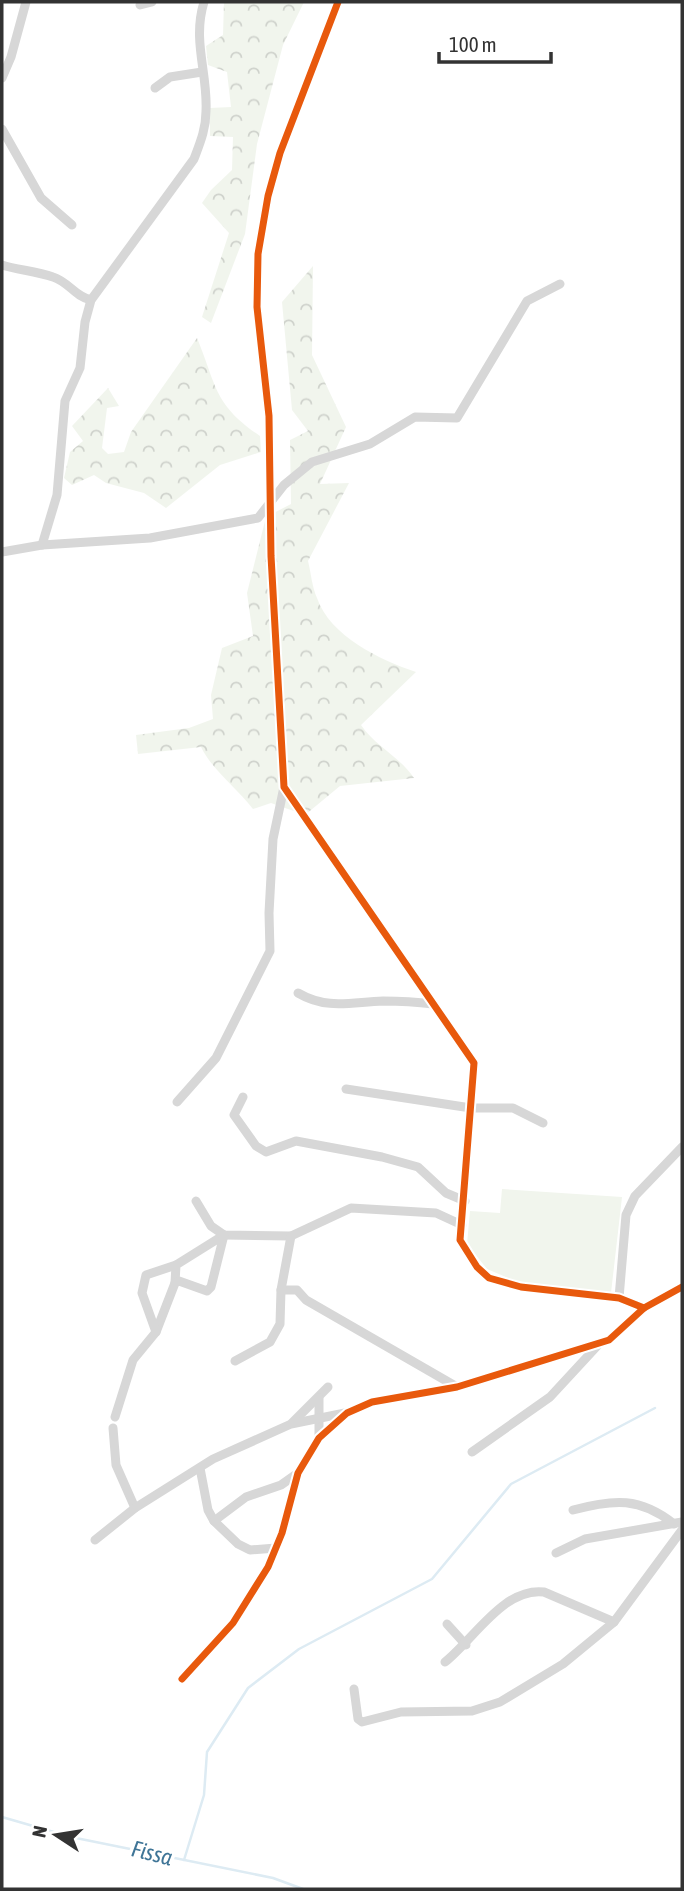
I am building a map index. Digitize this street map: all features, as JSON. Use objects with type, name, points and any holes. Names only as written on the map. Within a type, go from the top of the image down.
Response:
[{"type":"street","points":[[2,78],[11,57],[26,2]]},
{"type":"street","points":[[141,5],[152,2]]},
{"type":"street","points":[[42,545],[57,495],[65,401],[80,368],[85,322],[91,300],[194,159],[203,136],[206,110],[198,28],[204,2]]},
{"type":"street","points":[[177,1102],[216,1058],[270,951],[268,913],[273,839],[285,786],[271,556],[269,416],[257,307],[258,254],[268,196],[280,153],[338,2]]},
{"type":"street","points":[[155,88],[170,77],[202,72]]},
{"type":"street","points":[[2,129],[41,198],[72,225]]},
{"type":"street","points":[[2,265],[54,277],[66,283],[77,297],[91,300]]},
{"type":"street","points":[[2,552],[42,545],[150,538],[258,518],[272,500],[312,462],[370,444],[415,417],[457,418],[527,301],[560,284]]},
{"type":"street","points":[[285,786],[474,1063],[460,1240],[477,1267],[489,1278],[521,1287],[619,1298],[644,1308]]},
{"type":"street","points":[[298,993],[315,1002],[330,1005],[381,1001],[433,1004]]},
{"type":"street","points":[[346,1089],[471,1108],[513,1108],[544,1123]]},
{"type":"street","points":[[243,1097],[234,1115],[256,1146],[266,1152],[296,1141],[382,1157],[418,1167],[446,1193],[465,1201]]},
{"type":"street","points":[[619,1298],[626,1214],[635,1196],[682,1147]]},
{"type":"street","points":[[197,1201],[211,1226],[224,1235]]},
{"type":"street","points":[[156,1332],[142,1293],[146,1275],[176,1265],[224,1235],[291,1236],[351,1208],[436,1213],[462,1225]]},
{"type":"street","points":[[174,1283],[179,1281],[207,1291],[211,1287],[224,1235]]},
{"type":"street","points":[[235,1361],[270,1342],[280,1324],[281,1290],[291,1236]]},
{"type":"street","points":[[115,1417],[133,1360],[156,1332],[174,1283],[176,1265]]},
{"type":"street","points":[[95,1540],[135,1508],[200,1468],[291,1424],[347,1413],[372,1402],[457,1387],[609,1340],[644,1308],[682,1288]]},
{"type":"street","points":[[281,1290],[297,1290],[306,1300],[457,1387]]},
{"type":"street","points":[[472,1452],[550,1397],[600,1343]]},
{"type":"street","points":[[291,1424],[328,1387]]},
{"type":"street","points":[[319,1398],[319,1438]]},
{"type":"street","points":[[182,1679],[233,1623],[268,1567],[298,1473],[319,1438],[347,1413]]},
{"type":"street","points":[[113,1429],[116,1465],[135,1508]]},
{"type":"street","points":[[200,1468],[208,1510],[214,1521],[237,1544],[250,1550],[276,1548]]},
{"type":"street","points":[[214,1521],[246,1497],[281,1485],[298,1473]]},
{"type":"street","points":[[573,1510],[596,1504],[622,1502],[653,1507],[680,1525]]},
{"type":"street","points":[[556,1553],[585,1539],[680,1525]]},
{"type":"street","points":[[354,1689],[358,1719],[362,1722],[401,1712],[472,1712],[500,1702],[563,1664],[614,1622],[680,1525]]},
{"type":"street","points":[[445,1662],[466,1645],[509,1598],[534,1591],[544,1591],[614,1622]]},
{"type":"street","points":[[447,1624],[466,1645]]},
{"type":"green space","points":[[224,2],[304,2],[283,45],[257,144],[245,234],[211,323],[202,317],[229,233],[202,203],[232,170],[233,137],[210,136],[210,108],[231,107],[227,72],[208,65],[206,46],[223,35]]},
{"type":"green space","points":[[313,266],[312,355],[346,427],[320,484],[349,483],[308,561],[314,589],[324,612],[345,635],[387,661],[416,672],[361,725],[414,778],[340,786],[305,815],[271,803],[253,809],[212,764],[201,747],[138,754],[136,735],[189,728],[213,719],[211,695],[222,648],[253,636],[247,593],[266,517],[291,504],[290,440],[308,431],[292,410],[282,302]]},
{"type":"green space","points":[[197,338],[218,393],[233,414],[260,436],[261,452],[220,465],[166,508],[144,493],[106,483],[94,475],[72,485],[64,478],[70,452],[83,441],[72,426],[108,388],[119,406],[107,408],[102,448],[108,454],[124,452],[131,432]]},
{"type":"green space","points":[[502,1189],[622,1197],[611,1293],[520,1283],[487,1269],[467,1244],[470,1211],[500,1213]]},
{"type":"waterway","points":[[184,1860],[204,1795],[207,1752],[248,1688],[299,1649],[432,1579],[511,1484],[655,1408]]},
{"type":"waterway","name":"Fissa","points":[[2,1817],[71,1837],[273,1878],[303,1889]]},
{"type":"cycle path","points":[[338,2],[280,153],[268,196],[258,254],[257,307],[269,416],[271,556],[284,787],[474,1063],[460,1240],[477,1267],[489,1278],[521,1287],[619,1298],[644,1308]]},
{"type":"cycle path","points":[[182,1679],[233,1623],[268,1567],[282,1533],[298,1473],[319,1438],[347,1413],[372,1402],[457,1387],[609,1340],[644,1308],[682,1287]]}]
